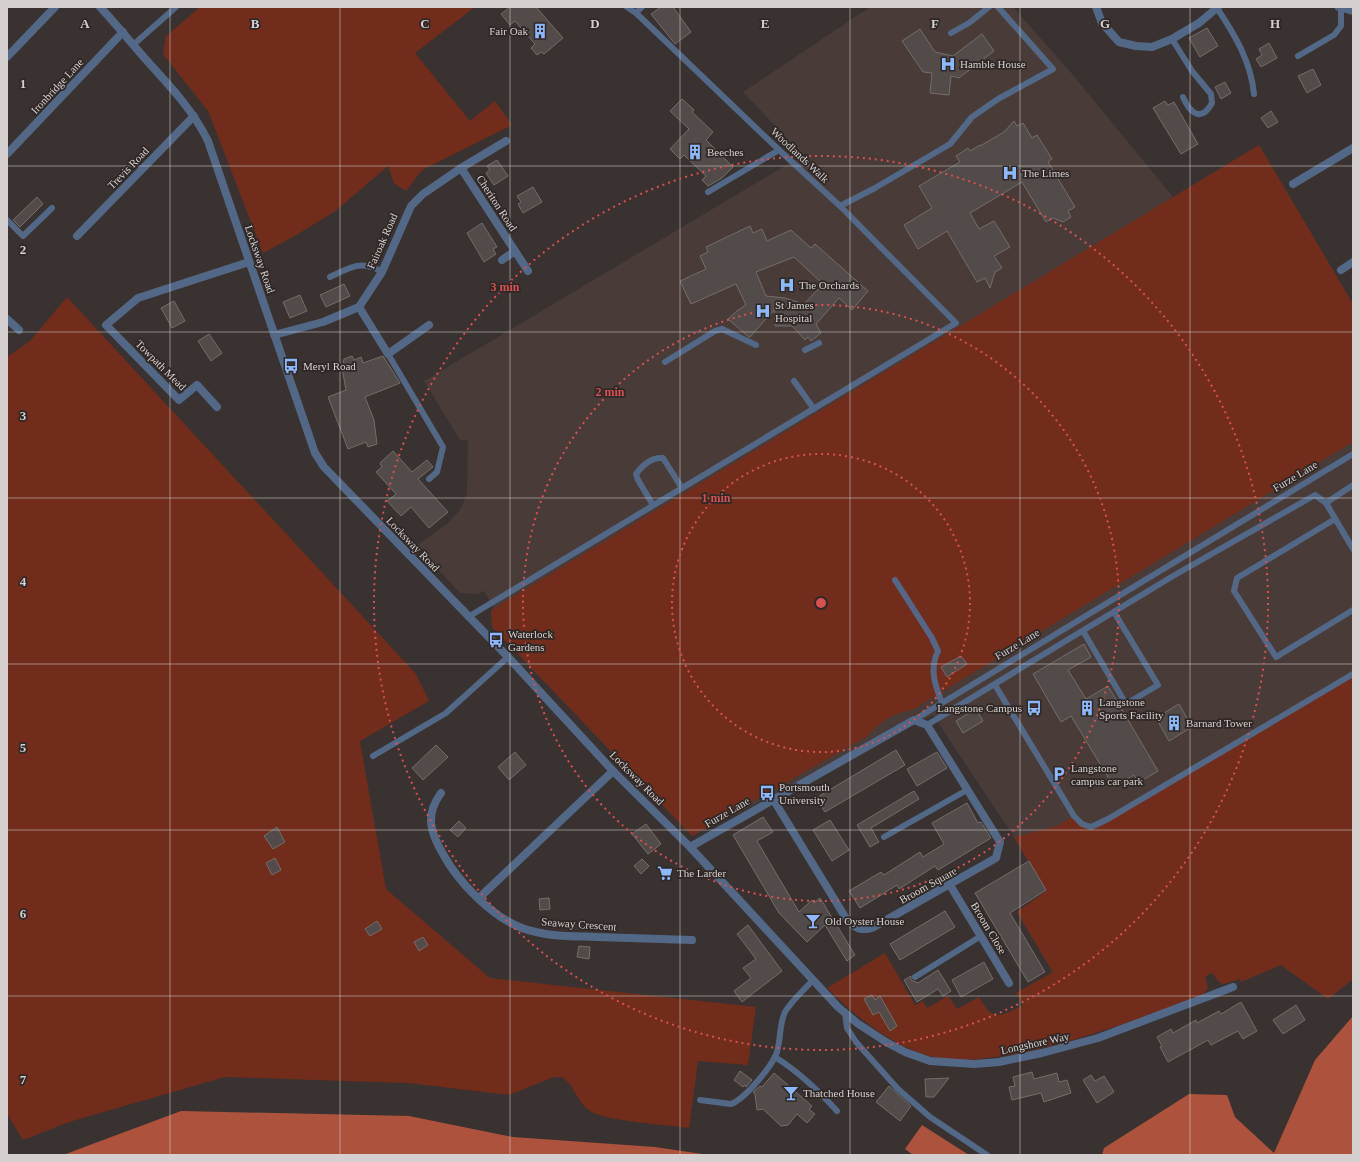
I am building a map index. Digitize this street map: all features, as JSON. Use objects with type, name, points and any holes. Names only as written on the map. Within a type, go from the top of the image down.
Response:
[{"type":"street","points":[[7,57],[55,7]]},
{"type":"street","name":"Locksway Road","points":[[100,7],[194,116],[208,141],[315,453],[324,467],[508,657],[613,771],[690,847],[845,1013]]},
{"type":"street","points":[[1096,7],[1102,23],[1119,42],[1136,46],[1152,47],[1199,23],[1217,8]]},
{"type":"street","points":[[1340,8],[1353,11]]},
{"type":"street","name":"Ironbridge Lane","points":[[7,154],[123,32]]},
{"type":"street","name":"Trevis Road","points":[[77,236],[194,116]]},
{"type":"street","name":"Fairoak Road","points":[[359,307],[382,272],[410,206],[423,194],[461,168],[506,141]]},
{"type":"street","points":[[1293,184],[1353,148]]},
{"type":"street","name":"Cheriton Road","points":[[461,168],[528,271]]},
{"type":"street","points":[[502,260],[515,250]]},
{"type":"street","name":"Towpath Mead","points":[[217,407],[197,385],[179,400],[106,325],[138,298],[249,262]]},
{"type":"street","points":[[1341,270],[1353,262]]},
{"type":"street","points":[[274,335],[323,322],[359,307],[388,354],[429,325]]},
{"type":"street","points":[[7,319],[19,330]]},
{"type":"street","points":[[914,720],[927,725]]},
{"type":"street","name":"Furze Lane","points":[[690,847],[914,720]]},
{"type":"street","name":"Broom Square","points":[[773,799],[847,920],[854,927],[864,930],[872,928],[996,858],[1000,842],[927,725]]},
{"type":"street","points":[[479,898],[613,771]]},
{"type":"street","name":"Seaway Crescent","points":[[441,793],[431,812],[433,833],[449,864],[479,898],[507,921],[538,933],[553,935],[692,940]]},
{"type":"street","name":"Broom Close","points":[[950,885],[1010,983]]},
{"type":"street","name":"Longshore Way","points":[[845,1013],[877,1037],[912,1055],[938,1062],[986,1063],[1027,1057],[1084,1043],[1137,1025],[1232,987]]},
{"type":"lane","points":[[133,45],[176,7]]},
{"type":"lane","name":"Woodlands Walk","points":[[626,7],[636,13],[779,150],[840,206],[956,323],[814,409]]},
{"type":"lane","points":[[636,13],[642,7]]},
{"type":"lane","points":[[951,33],[969,23],[989,7]]},
{"type":"lane","points":[[840,206],[875,188],[950,144],[972,117],[998,99],[1053,69],[998,7]]},
{"type":"lane","points":[[1217,8],[1229,26],[1246,60],[1252,77],[1254,94]]},
{"type":"lane","points":[[1298,56],[1334,35],[1341,26],[1340,8]]},
{"type":"lane","points":[[1172,38],[1192,71],[1211,94],[1212,103],[1208,110],[1201,115],[1194,114],[1188,108],[1183,97]]},
{"type":"lane","points":[[708,192],[779,150]]},
{"type":"lane","points":[[7,220],[23,236],[52,208]]},
{"type":"lane","points":[[330,277],[360,265],[373,267],[382,272]]},
{"type":"lane","points":[[665,362],[715,331],[722,329],[756,345]]},
{"type":"lane","points":[[805,350],[819,343]]},
{"type":"lane","points":[[388,354],[444,447],[437,472],[429,479]]},
{"type":"lane","points":[[468,617],[814,409],[794,381]]},
{"type":"lane","name":"Furze Lane","points":[[914,720],[1353,454]]},
{"type":"lane","points":[[654,505],[636,474],[642,466],[656,457],[663,458],[682,488]]},
{"type":"lane","points":[[1326,503],[1353,485]]},
{"type":"lane","points":[[927,725],[1114,612],[1315,495],[1326,503],[1353,549]]},
{"type":"lane","points":[[1335,519],[1237,578],[1234,592],[1276,657],[1353,610]]},
{"type":"lane","points":[[895,580],[932,638],[938,651],[932,667],[934,680],[942,703]]},
{"type":"lane","points":[[1083,631],[1126,704],[1158,685],[1114,612]]},
{"type":"lane","points":[[373,756],[446,713],[508,657]]},
{"type":"lane","points":[[995,684],[1074,816],[1082,824],[1091,827],[1108,819],[1353,674]]},
{"type":"lane","points":[[884,837],[967,790]]},
{"type":"lane","points":[[915,977],[981,936]]},
{"type":"lane","points":[[700,1100],[725,1104],[736,1102],[770,1066],[775,1057],[781,1025],[786,1011],[814,980]]},
{"type":"lane","points":[[845,1013],[847,1028],[856,1042],[898,1089],[926,1115],[987,1155]]},
{"type":"lane","points":[[775,1057],[797,1071],[838,1111]]},
{"type":"shaded area","points":[[200,7],[475,7],[415,53],[470,121],[495,101],[512,125],[422,170],[406,191],[394,183],[388,166],[334,212],[263,253],[208,111],[163,54],[166,36]]},
{"type":"shaded area","points":[[870,7],[1013,7],[1073,75],[1173,197],[1259,145],[1353,304],[1353,979],[1328,999],[1281,965],[1241,982],[1239,979],[1224,984],[1220,983],[1212,973],[1205,977],[1208,987],[1207,991],[1116,1027],[1053,973],[1017,912],[1046,891],[1014,837],[933,715],[692,836],[492,627],[491,610],[494,608],[484,591],[477,594],[460,593],[416,546],[448,523],[460,510],[467,494],[468,440],[460,440],[424,381],[803,155],[743,92]]},
{"type":"shaded area","points":[[1259,145],[1353,304],[1353,442],[912,710],[899,713],[887,719],[866,737],[692,836],[492,627],[491,610]]},
{"type":"shaded area","points":[[67,297],[416,674],[429,701],[360,741],[386,889],[490,978],[756,1007],[748,1065],[698,1061],[689,1128],[622,1120],[597,1114],[585,1107],[569,1083],[561,1077],[554,1077],[509,1095],[408,1083],[225,1077],[69,1122],[23,1140],[7,1114],[7,357],[30,341]]},
{"type":"shaded area","points":[[1353,674],[1353,979],[1328,999],[1281,965],[1241,982],[1239,979],[1224,984],[1220,983],[1212,973],[1205,977],[1207,987],[1206,991],[1202,995],[1083,1037],[1008,1055],[970,1060],[951,1060],[933,1057],[918,1052],[889,1038],[862,1020],[827,988],[885,953],[915,1005],[923,1001],[927,1008],[948,996],[957,1009],[979,997],[984,1005],[993,1014],[998,1015],[1023,1005],[1016,993],[1053,972],[1017,912],[1046,891],[1014,837],[1057,826],[1074,816],[1091,827]]},
{"type":"shaded area","points":[[1353,1016],[1353,1155],[1102,1155],[1104,1148],[1189,1094],[1227,1095],[1235,1117],[1274,1153],[1315,1060]]},
{"type":"shaded area","points":[[181,1111],[409,1116],[513,1137],[655,1147],[709,1155],[63,1155]]},
{"type":"shaded area","points":[[922,1125],[969,1155],[913,1155],[905,1149]]},
{"type":"building","name":"Fair Oak","points":[[510,7],[536,7],[563,38],[544,54],[541,52],[537,55],[531,48],[535,44],[515,21],[510,25],[501,14]]},
{"type":"building","points":[[661,7],[673,7],[691,32],[675,44],[651,14]]},
{"type":"building","points":[[1207,28],[1218,46],[1200,57],[1189,38]]},
{"type":"building","name":"Hamble House","points":[[920,29],[935,52],[953,56],[982,34],[994,51],[959,78],[951,76],[949,95],[930,93],[932,73],[923,72],[902,41]]},
{"type":"building","points":[[1269,43],[1277,58],[1261,67],[1256,59],[1262,55],[1259,49]]},
{"type":"building","points":[[1313,69],[1321,85],[1307,93],[1298,76]]},
{"type":"building","points":[[1225,82],[1231,93],[1221,99],[1215,87]]},
{"type":"building","name":"Beeches","points":[[682,99],[694,110],[692,112],[713,132],[706,140],[733,167],[722,178],[708,186],[702,180],[706,176],[684,155],[680,159],[670,149],[689,129],[670,111]]},
{"type":"building","points":[[1165,101],[1168,105],[1174,102],[1198,144],[1181,154],[1153,108]]},
{"type":"building","points":[[1271,111],[1278,122],[1268,128],[1261,118]]},
{"type":"building","points":[[1014,121],[1017,126],[1023,123],[1032,138],[1037,135],[1052,159],[1048,162],[1075,207],[1068,211],[1071,217],[1063,222],[1053,218],[1046,222],[1022,182],[970,213],[979,229],[994,221],[1010,247],[994,256],[1002,268],[995,272],[990,288],[985,278],[977,282],[947,231],[918,249],[904,225],[932,208],[919,186],[960,162],[956,156],[968,148],[970,151],[980,146],[1004,132]]},
{"type":"building","points":[[497,160],[508,176],[494,185],[486,173],[490,170],[487,166]]},
{"type":"building","points":[[533,187],[542,202],[523,213],[518,204],[521,202],[517,196]]},
{"type":"building","points":[[37,197],[43,204],[20,227],[13,220]]},
{"type":"building","points":[[482,223],[497,247],[493,249],[496,254],[484,262],[467,233]]},
{"type":"building","points":[[750,226],[753,233],[762,229],[767,241],[791,230],[811,248],[815,244],[868,291],[852,310],[839,298],[816,324],[821,333],[811,341],[808,337],[805,340],[792,326],[775,326],[774,310],[749,337],[728,319],[746,305],[736,284],[691,304],[680,281],[706,269],[700,256],[708,252],[706,247]],"holes":[[[794,257],[823,284],[804,304],[785,298],[766,296],[756,272]]]},
{"type":"building","points":[[344,284],[350,296],[326,307],[320,295]]},
{"type":"building","points":[[300,295],[307,311],[290,318],[283,302]]},
{"type":"building","points":[[174,301],[185,321],[172,328],[161,308]]},
{"type":"building","points":[[209,334],[222,353],[211,361],[198,341]]},
{"type":"building","points":[[352,356],[354,360],[361,357],[363,363],[383,356],[400,383],[365,397],[374,420],[377,444],[368,447],[366,442],[348,449],[328,397],[346,390],[342,368],[344,359]]},
{"type":"building","points":[[393,451],[412,472],[427,460],[433,467],[418,479],[448,512],[429,528],[411,507],[401,516],[387,501],[396,494],[376,472],[382,467],[380,463]]},
{"type":"building","name":"Langstone Sports Facility","points":[[1084,644],[1091,657],[1068,670],[1086,699],[1108,686],[1158,771],[1138,783],[1134,775],[1114,787],[1071,716],[1061,722],[1033,674]]},
{"type":"building","points":[[961,656],[967,664],[947,677],[941,667]]},
{"type":"building","name":"Barnard Tower","points":[[1179,704],[1192,727],[1169,741],[1156,718]]},
{"type":"building","points":[[976,709],[983,721],[963,733],[956,721]]},
{"type":"building","points":[[436,745],[448,757],[423,780],[412,768]]},
{"type":"building","points":[[896,750],[905,765],[825,812],[816,798]]},
{"type":"building","points":[[515,752],[526,765],[509,780],[498,767]]},
{"type":"building","points":[[937,752],[947,768],[917,786],[907,769]]},
{"type":"building","points":[[914,791],[919,799],[871,828],[879,842],[870,847],[857,825]]},
{"type":"building","points":[[967,803],[978,823],[981,822],[991,838],[938,870],[935,866],[899,889],[897,885],[860,908],[849,891],[881,872],[884,875],[920,852],[923,857],[944,844],[932,823]]},
{"type":"building","points":[[763,817],[773,832],[757,841],[799,912],[812,900],[814,903],[820,898],[855,955],[847,961],[825,925],[807,942],[779,913],[733,835]]},
{"type":"building","points":[[830,820],[849,850],[832,861],[813,830]]},
{"type":"building","points":[[459,821],[466,828],[458,837],[450,830]]},
{"type":"building","points":[[646,824],[661,844],[648,854],[632,834]]},
{"type":"building","points":[[277,827],[285,842],[273,849],[264,836]]},
{"type":"building","points":[[275,858],[281,870],[272,875],[266,863]]},
{"type":"building","points":[[642,859],[649,866],[641,874],[634,866]]},
{"type":"building","points":[[1029,861],[1046,890],[1010,913],[1045,972],[1028,982],[975,893]]},
{"type":"building","points":[[549,898],[550,909],[540,910],[539,899]]},
{"type":"building","points":[[945,911],[955,927],[900,960],[890,944]]},
{"type":"building","points":[[377,921],[382,929],[370,936],[365,929]]},
{"type":"building","points":[[748,925],[782,971],[742,1002],[734,991],[751,978],[743,968],[756,959],[737,934]]},
{"type":"building","points":[[423,937],[428,945],[419,951],[414,942]]},
{"type":"building","points":[[579,946],[590,947],[589,959],[577,957]]},
{"type":"building","points":[[984,962],[993,979],[961,997],[952,980]]},
{"type":"building","points":[[938,970],[951,991],[943,996],[938,989],[917,1002],[904,980],[911,976],[911,980],[918,983]]},
{"type":"building","points":[[872,995],[875,1000],[880,996],[897,1026],[890,1031],[879,1012],[873,1015],[864,999]]},
{"type":"building","points":[[1241,1002],[1257,1031],[1243,1039],[1238,1031],[1211,1045],[1208,1040],[1168,1062],[1160,1047],[1162,1046],[1157,1037],[1171,1029],[1173,1033],[1196,1020],[1197,1023],[1219,1011],[1221,1014]]},
{"type":"building","points":[[1296,1005],[1305,1020],[1283,1034],[1273,1020]]},
{"type":"building","points":[[740,1071],[752,1080],[746,1087],[745,1085],[743,1087],[734,1080]]},
{"type":"building","points":[[1032,1072],[1034,1079],[1057,1073],[1059,1082],[1067,1080],[1071,1093],[1044,1102],[1041,1093],[1012,1100],[1009,1087],[1015,1086],[1013,1077]]},
{"type":"building","points":[[774,1073],[812,1106],[809,1109],[815,1114],[807,1123],[797,1114],[788,1125],[781,1126],[763,1109],[757,1110],[755,1094],[753,1092],[760,1086],[762,1087]]},
{"type":"building","points":[[1091,1075],[1095,1081],[1104,1076],[1114,1092],[1097,1103],[1083,1080]]},
{"type":"building","points":[[949,1078],[934,1097],[926,1097],[925,1079]]},
{"type":"building","points":[[889,1086],[911,1106],[900,1121],[876,1102]]},
{"type":"place","name":"Fair Oak","points":[[540,31]]},
{"type":"place","name":"Hamble House","points":[[948,64]]},
{"type":"place","name":"Beeches","points":[[695,152]]},
{"type":"place","name":"The Limes","points":[[1010,173]]},
{"type":"place","name":"The Orchards","points":[[787,285]]},
{"type":"place","name":"St James Hospital","points":[[763,311]]},
{"type":"place","name":"Meryl Road","points":[[291,366]]},
{"type":"place","name":"Waterlock Gardens","points":[[496,640]]},
{"type":"place","name":"Langstone Campus","points":[[1034,708]]},
{"type":"place","name":"Langstone Sports Facility","points":[[1087,708]]},
{"type":"place","name":"Barnard Tower","points":[[1174,723]]},
{"type":"place","name":"Langstone campus car park","points":[[1059,774]]},
{"type":"place","name":"Portsmouth University","points":[[767,793]]},
{"type":"place","name":"The Larder","points":[[665,873]]},
{"type":"place","name":"Old Oyster House","points":[[813,921]]},
{"type":"place","name":"Thatched House","points":[[791,1093]]}]
